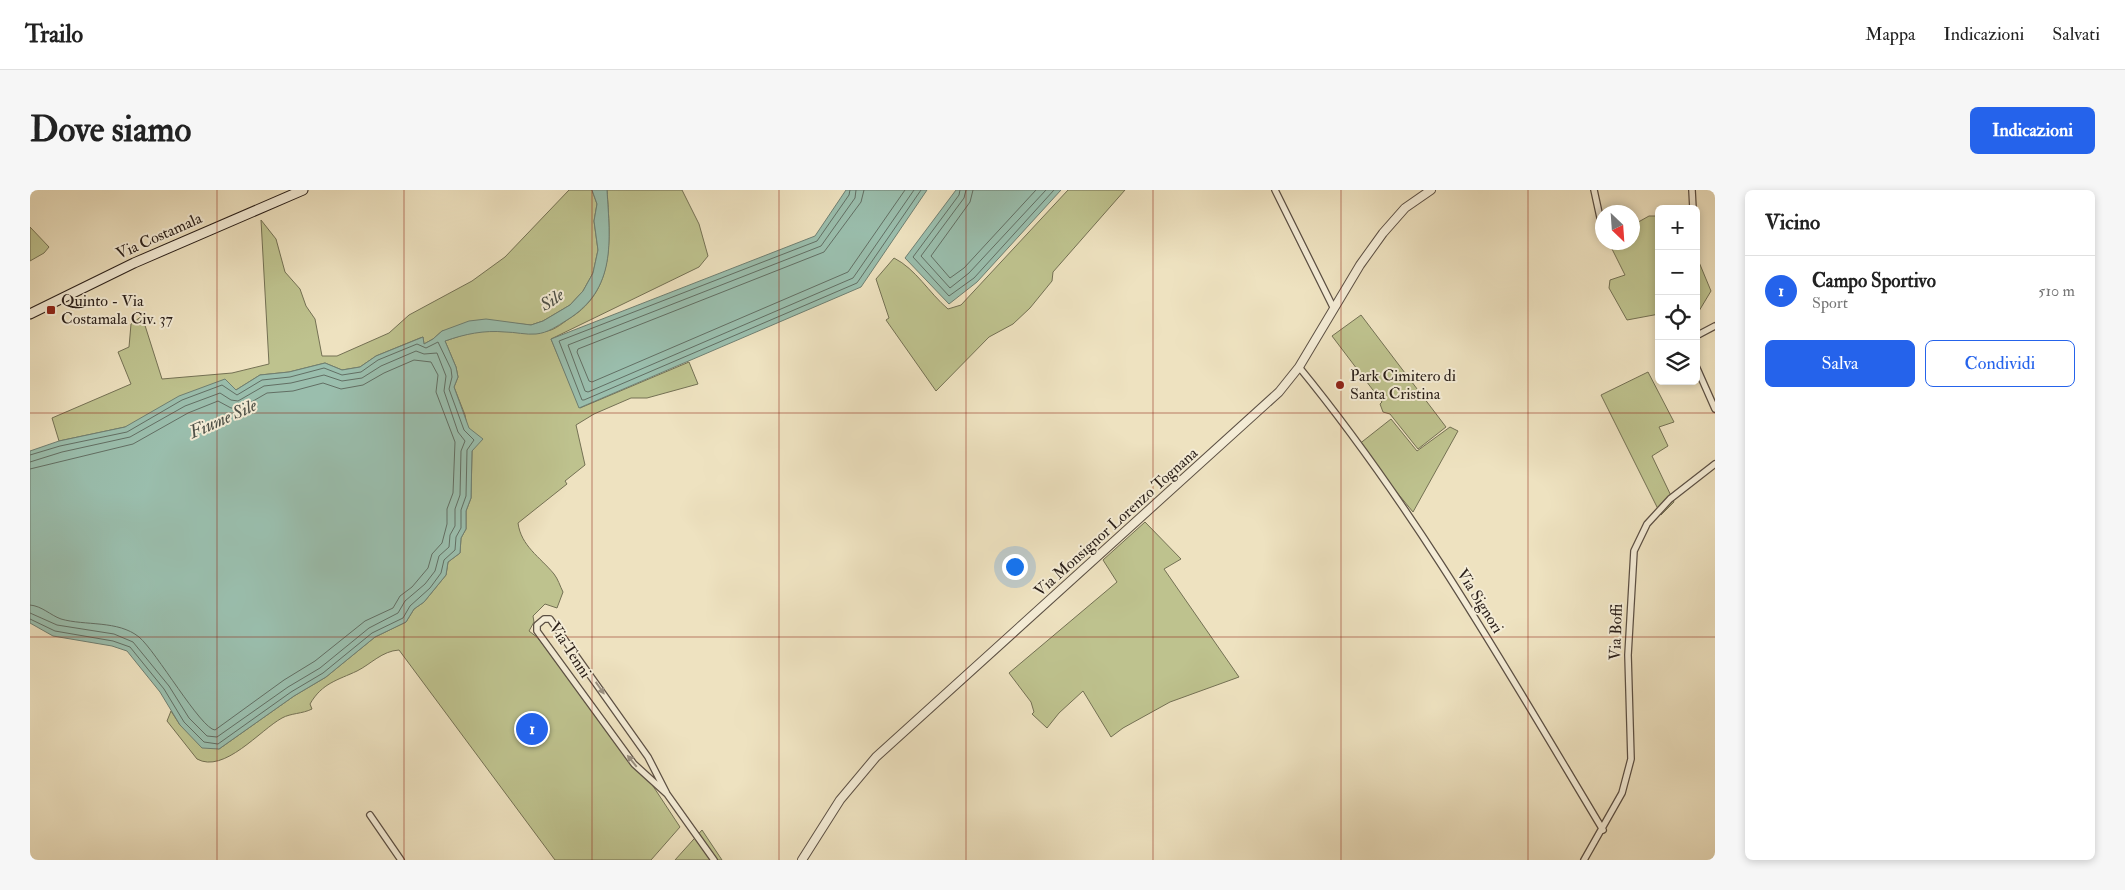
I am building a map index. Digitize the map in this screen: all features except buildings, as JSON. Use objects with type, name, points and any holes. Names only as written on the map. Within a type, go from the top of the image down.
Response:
[{"type":"main road","name":"Via Costamala","points":[[30,314],[134,263],[303,190]]},
{"type":"street","points":[[1275,190],[1334,309]]},
{"type":"street","name":"Via Monsignor Lorenzo Tognana","points":[[802,860],[840,800],[876,758],[1232,437],[1278,392],[1298,367],[1360,265],[1383,233],[1405,208],[1431,190]]},
{"type":"street","points":[[1594,190],[1597,205]]},
{"type":"street","points":[[1692,190],[1693,205]]},
{"type":"street","points":[[1700,334],[1715,326]]},
{"type":"street","name":"Via Signori","points":[[1298,367],[1351,434],[1452,580],[1603,830]]},
{"type":"street","points":[[1700,375],[1715,409]]},
{"type":"street","name":"Via Boffi","points":[[1603,830],[1622,793],[1631,758],[1628,655],[1634,551],[1647,524],[1670,499],[1715,464]]},
{"type":"street","name":"Via Tenni","points":[[667,794],[634,764],[537,631],[537,624],[544,619],[550,619],[653,766],[667,794],[714,860]]},
{"type":"street","points":[[643,772],[653,766]]},
{"type":"street","points":[[370,815],[402,860]]},
{"type":"street","points":[[1584,860],[1603,830]]},
{"type":"green space","points":[[569,190],[592,190],[597,204],[594,221],[598,250],[593,273],[583,291],[570,305],[543,321],[531,325],[510,323],[442,331],[424,344],[423,337],[376,356],[360,367],[342,370],[325,363],[289,372],[260,375],[236,390],[125,427],[59,441],[52,418],[131,384],[118,352],[129,347],[131,324],[142,316],[162,379],[232,373],[269,364],[261,220],[276,239],[285,272],[300,289],[306,306],[315,319],[322,356],[337,356],[389,333],[409,315],[472,281],[505,257]]},
{"type":"green space","points":[[607,190],[682,190],[699,224],[708,256],[699,267],[551,339],[580,408],[689,362],[698,384],[647,398],[631,398],[594,414],[576,425],[585,465],[565,481],[567,484],[518,523],[527,545],[554,574],[563,592],[557,608],[545,604],[533,616],[534,622],[529,631],[538,638],[636,768],[649,780],[680,827],[651,860],[555,860],[399,650],[382,655],[357,671],[331,683],[315,697],[310,704],[312,709],[282,718],[230,756],[219,761],[208,762],[197,759],[167,721],[171,711],[180,725],[219,749],[294,696],[326,677],[375,637],[406,622],[414,609],[424,602],[446,575],[448,562],[460,553],[461,538],[466,529],[466,511],[471,498],[472,451],[465,415],[454,387],[458,377],[456,367],[445,341],[482,331],[539,332],[550,330],[562,324],[585,306],[596,293],[607,261],[609,225]]},
{"type":"green space","points":[[1068,190],[1125,190],[1053,272],[1052,281],[1030,308],[1013,324],[989,337],[936,391],[886,320],[889,318],[876,279],[894,258],[909,268],[948,309],[961,305]]},
{"type":"green space","points":[[1649,216],[1655,216],[1655,315],[1627,320],[1609,288],[1610,280],[1625,275],[1612,250],[1640,250],[1640,221]]},
{"type":"green space","points":[[30,227],[49,247],[44,253],[30,261]]},
{"type":"green space","points":[[1700,265],[1711,291],[1700,309]]},
{"type":"green space","points":[[1361,315],[1446,427],[1418,449],[1390,414],[1383,412],[1380,404],[1382,402],[1332,336]]},
{"type":"green space","points":[[1648,372],[1674,422],[1659,427],[1668,446],[1652,456],[1674,502],[1661,515],[1601,395]]},
{"type":"green space","points":[[1391,419],[1417,451],[1450,427],[1458,431],[1413,512],[1358,445]]},
{"type":"green space","points":[[1145,522],[1181,559],[1164,569],[1239,677],[1170,702],[1123,728],[1111,737],[1083,691],[1059,713],[1047,728],[1032,714],[1034,712],[1031,702],[1009,673],[1117,582],[1103,560]]},
{"type":"green space","points":[[702,830],[722,860],[675,860]]},
{"type":"water","name":"Fiume Sile","points":[[592,190],[607,190],[609,245],[602,279],[595,294],[583,308],[556,327],[540,333],[482,332],[445,341],[456,367],[458,377],[454,387],[469,428],[483,439],[472,451],[471,498],[466,511],[466,529],[461,538],[460,553],[448,562],[446,575],[424,602],[414,609],[406,622],[375,637],[326,677],[294,696],[219,749],[202,748],[180,725],[160,692],[127,651],[112,646],[53,636],[30,623],[30,451],[59,441],[125,427],[179,396],[225,379],[236,390],[260,375],[289,372],[325,363],[342,370],[360,367],[376,356],[423,337],[424,344],[442,331],[469,321],[486,319],[531,325],[543,321],[570,305],[583,291],[593,273],[598,250],[594,221],[597,204]]},
{"type":"water","points":[[846,190],[927,190],[861,287],[579,408],[551,339],[815,236]]},
{"type":"water","points":[[956,190],[1061,190],[977,282],[949,304],[905,258]]},
{"type":"place","name":"Quinto - Via Costamala Civ. 37","points":[[51,310]]},
{"type":"place","name":"Park Cimitero di Santa Cristina","points":[[1340,385]]},
{"type":"place","name":"Campo Sportivo","points":[[532,729]]},
{"type":"water label","name":"Sile","points":[[552,300]]}]
